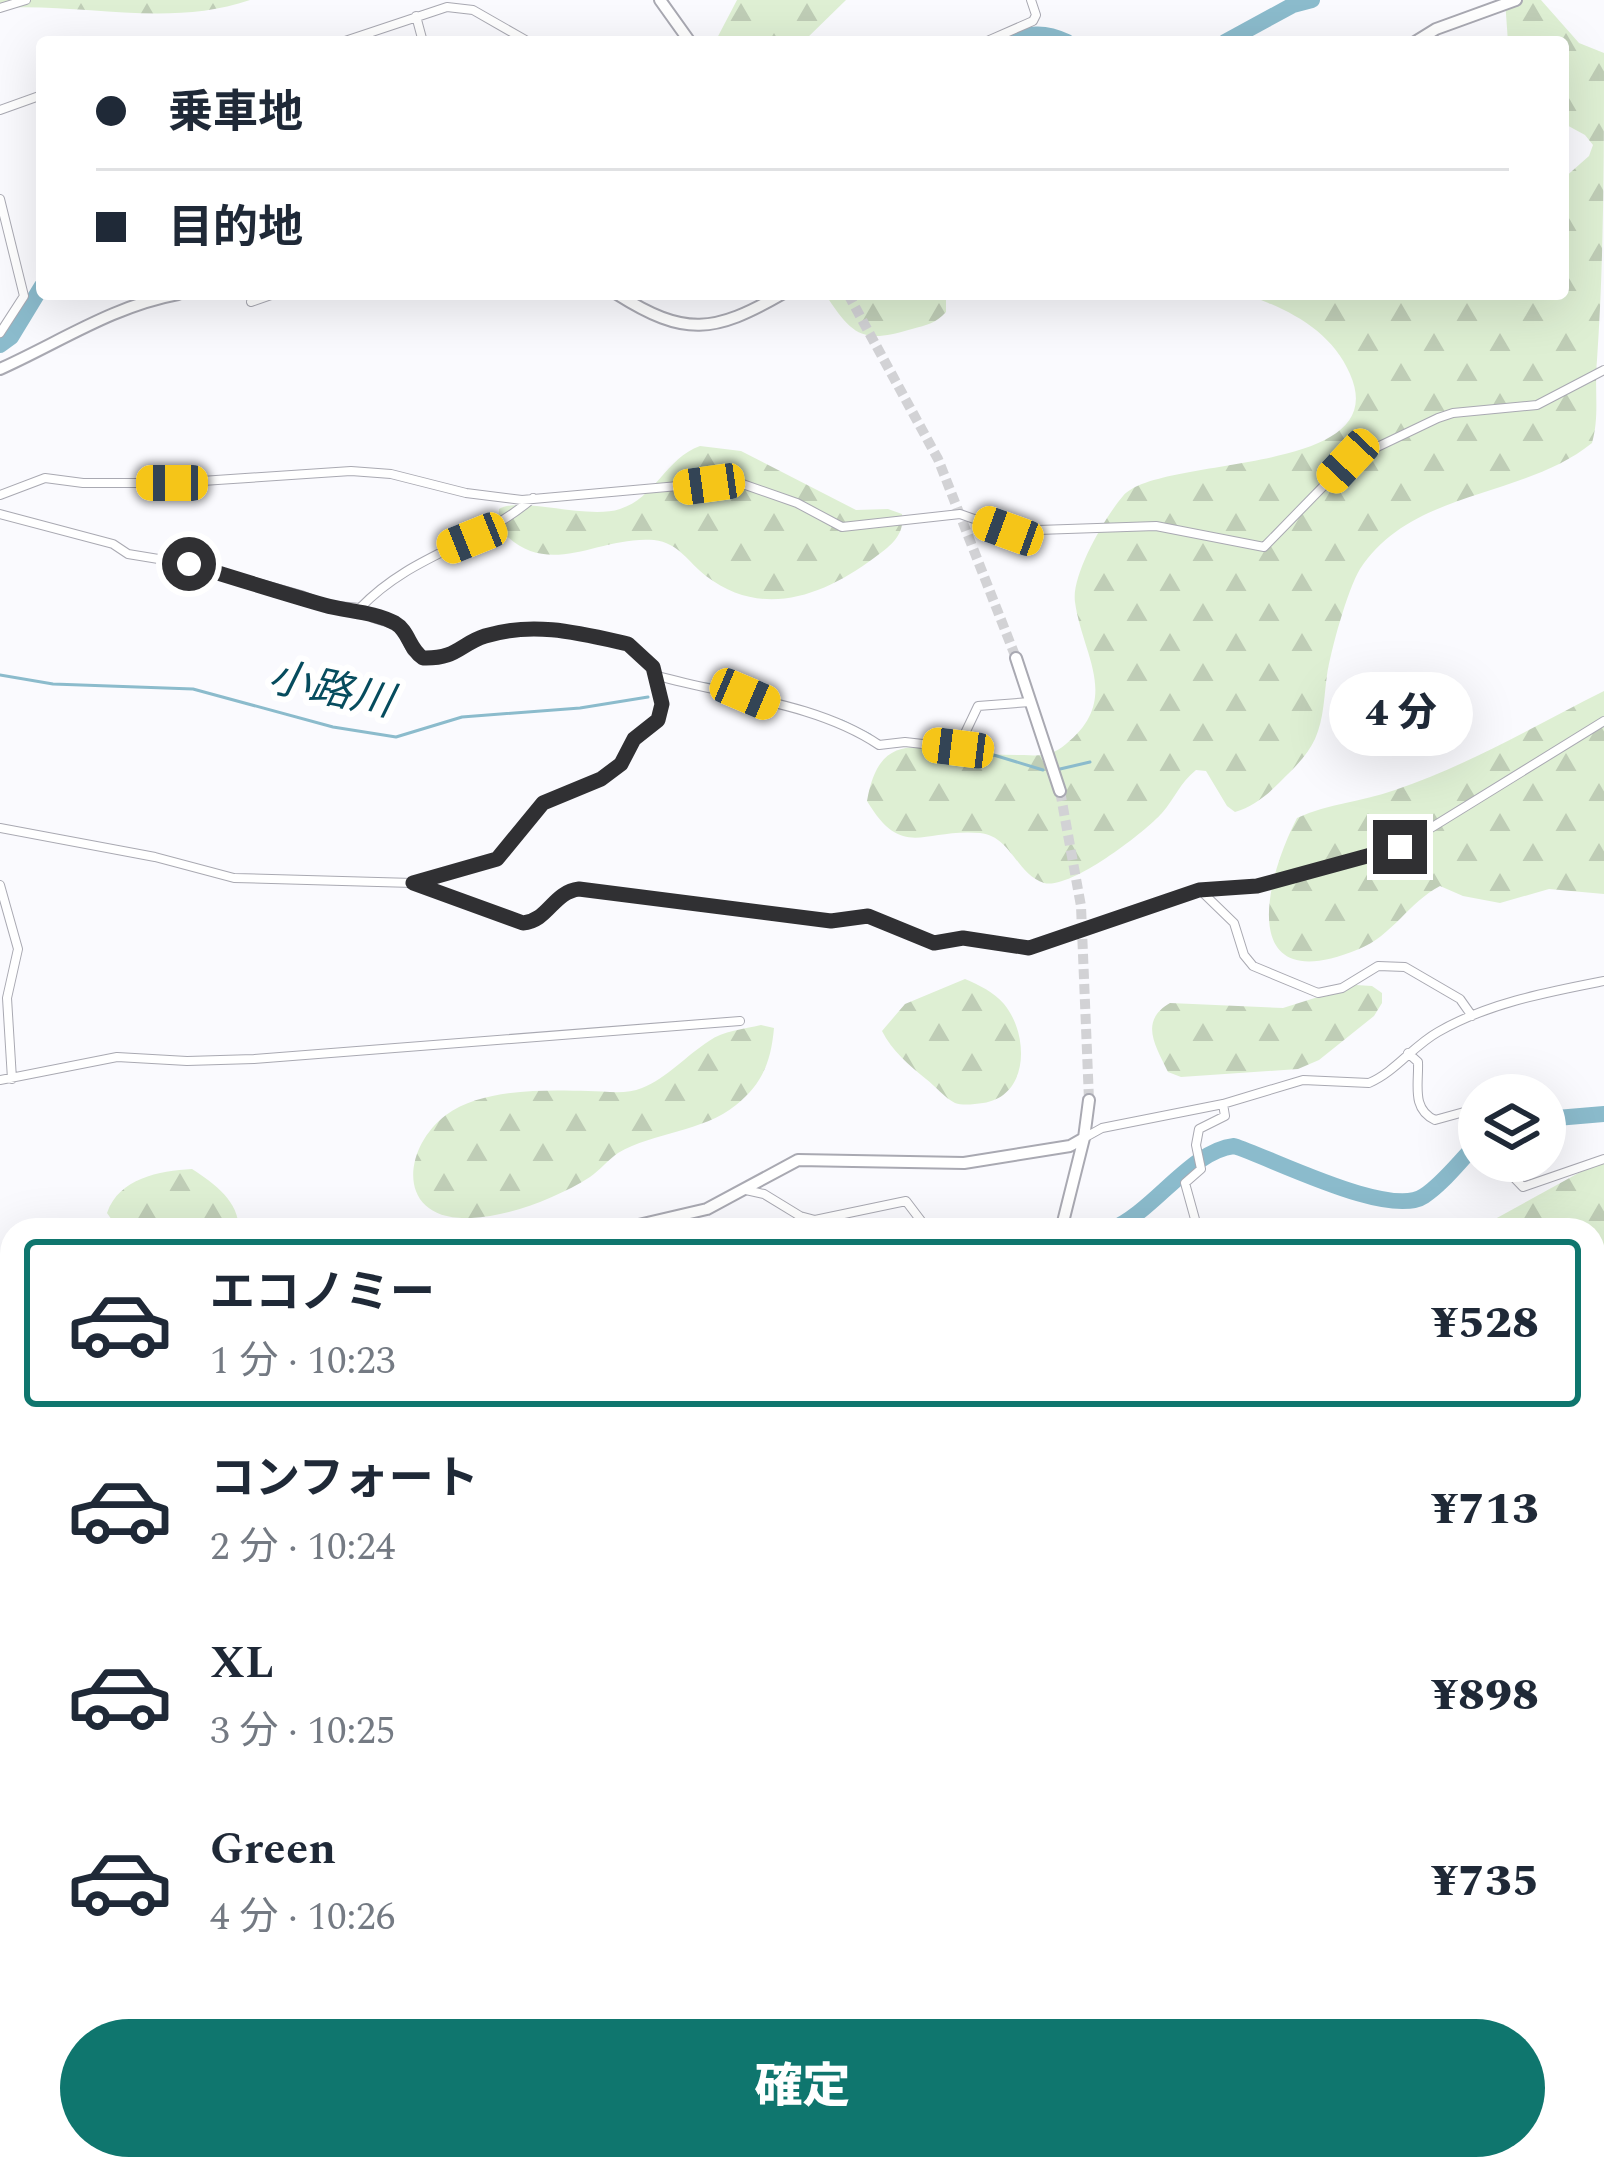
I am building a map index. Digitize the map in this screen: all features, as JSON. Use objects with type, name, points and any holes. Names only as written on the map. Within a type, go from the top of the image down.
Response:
[{"type":"street","points":[[0,8],[26,0]]},
{"type":"street","points":[[660,0],[686,36]]},
{"type":"street","points":[[999,36],[1033,20],[1031,0]]},
{"type":"street","points":[[1425,36],[1516,0]]},
{"type":"street","points":[[359,36],[461,6],[518,36]]},
{"type":"street","points":[[416,16],[421,36]]},
{"type":"street","points":[[0,110],[36,96]]},
{"type":"street","points":[[0,199],[24,296],[0,333]]},
{"type":"street","points":[[0,369],[94,321],[152,300]]},
{"type":"street","points":[[251,302],[257,300]]},
{"type":"street","points":[[628,300],[670,323],[692,327],[733,320],[771,300]]},
{"type":"street","points":[[0,495],[45,478],[172,483],[351,471],[392,474],[498,499],[734,481],[754,485],[842,526],[960,514],[1008,531],[1156,526],[1264,547],[1348,461],[1364,451],[1453,412],[1537,405],[1604,370]]},
{"type":"street","points":[[360,608],[410,566],[505,522],[533,498]]},
{"type":"street","points":[[0,514],[113,544],[128,554],[189,564],[326,605],[360,608],[373,618],[399,626],[412,651],[423,658],[462,651],[485,636],[554,627],[628,644],[658,676],[662,704],[658,720],[634,739],[613,772],[543,803],[520,835],[488,865],[413,883],[234,878],[155,857],[0,828]]},
{"type":"street","points":[[1016,658],[1060,791]]},
{"type":"street","points":[[658,676],[745,694],[853,728],[879,745],[905,742],[958,748],[978,706],[1030,702]]},
{"type":"street","points":[[413,883],[523,923],[540,918],[560,895],[579,889],[831,921],[868,916],[934,943],[963,938],[1014,948],[1073,934],[1199,890],[1257,886],[1400,847],[1604,721]]},
{"type":"street","points":[[0,886],[18,950],[7,998],[12,1079]]},
{"type":"street","points":[[1199,890],[1234,922],[1244,955],[1253,966],[1318,993],[1342,988],[1378,966],[1406,967],[1460,999],[1472,1016]]},
{"type":"street","points":[[668,1218],[707,1209],[798,1160],[964,1163],[1070,1146],[1102,1128],[1223,1104],[1303,1080],[1369,1083],[1446,1028],[1472,1016],[1544,993],[1604,981]]},
{"type":"street","points":[[0,1080],[117,1057],[254,1059],[740,1021]]},
{"type":"street","points":[[1408,1053],[1418,1062],[1418,1097],[1426,1115],[1435,1120],[1458,1114]]},
{"type":"street","points":[[1064,1218],[1089,1100]]},
{"type":"street","points":[[1195,1218],[1185,1183],[1200,1163],[1199,1130],[1225,1116],[1223,1104]]},
{"type":"street","points":[[1566,1172],[1604,1159]]},
{"type":"street","points":[[746,1190],[764,1194],[807,1218]]},
{"type":"street","points":[[824,1218],[906,1201],[919,1218]]},
{"type":"green space","points":[[0,0],[250,0],[157,14],[0,8]]},
{"type":"green space","points":[[737,0],[846,0],[809,36],[718,36]]},
{"type":"green space","points":[[1505,0],[1541,0],[1579,43],[1604,53],[1602,245],[1592,443],[1534,475],[1408,523],[1382,543],[1360,569],[1345,606],[1315,739],[1290,772],[1248,807],[1235,812],[1206,771],[1196,770],[1140,833],[1088,869],[1056,883],[1035,879],[991,836],[960,833],[916,838],[892,831],[867,801],[879,766],[898,750],[925,747],[1041,755],[1061,748],[1083,727],[1092,710],[1094,676],[1075,591],[1091,547],[1123,496],[1145,483],[1308,447],[1339,431],[1355,407],[1350,374],[1342,359],[1320,333],[1260,300],[1569,300],[1569,174],[1589,156],[1593,145],[1569,126],[1569,36],[1508,36]]},
{"type":"green space","points":[[829,300],[946,300],[946,312],[935,321],[895,334],[870,336],[843,319]]},
{"type":"green space","points":[[700,446],[741,451],[856,510],[888,509],[902,514],[899,534],[880,554],[834,583],[813,592],[770,599],[727,589],[663,542],[633,540],[553,555],[516,544],[498,527],[499,509],[509,506],[590,512],[620,509]]},
{"type":"green space","points":[[1604,691],[1604,894],[1549,889],[1500,903],[1440,886],[1359,949],[1320,961],[1294,959],[1277,947],[1270,928],[1270,903],[1275,874],[1297,818],[1422,780]]},
{"type":"green space","points":[[965,979],[1004,1004],[1021,1047],[1017,1077],[1010,1089],[998,1098],[965,1105],[951,1101],[913,1068],[882,1031],[905,1004]]},
{"type":"green space","points":[[1356,985],[1372,986],[1382,993],[1374,1016],[1319,1060],[1298,1069],[1181,1077],[1168,1072],[1152,1034],[1155,1018],[1170,1003],[1283,1008]]},
{"type":"green space","points":[[761,1025],[774,1028],[764,1071],[745,1097],[723,1114],[632,1146],[577,1185],[517,1210],[486,1217],[447,1216],[429,1208],[418,1196],[414,1164],[420,1146],[431,1129],[461,1106],[515,1092],[636,1090],[715,1038]]},
{"type":"green space","points":[[1604,1159],[1604,1218],[1497,1218]]},
{"type":"green space","points":[[192,1169],[217,1187],[237,1218],[111,1218],[107,1213],[113,1201],[130,1184]]},
{"type":"waterway","points":[[1236,36],[1293,5],[1312,0]]},
{"type":"waterway","points":[[1027,36],[1051,36]]},
{"type":"waterway","points":[[0,345],[11,337],[36,296]]},
{"type":"waterway","name":"小路川","points":[[0,675],[53,684],[193,689],[333,727],[396,737],[462,717],[580,708],[648,697]]},
{"type":"waterway","name":"小路川","points":[[704,684],[732,686],[764,697]]},
{"type":"waterway","name":"小路川","points":[[842,721],[870,735]]},
{"type":"waterway","name":"小路川","points":[[964,746],[1043,770]]},
{"type":"waterway","name":"小路川","points":[[1060,769],[1090,762]]},
{"type":"waterway","points":[[1566,1117],[1604,1114]]},
{"type":"waterway","points":[[1130,1218],[1202,1159],[1234,1146],[1386,1200],[1424,1196],[1458,1164]]},
{"type":"tunnel","points":[[851,300],[938,459],[1016,658]]},
{"type":"tunnel","points":[[1060,791],[1081,906],[1089,1100]]},
{"type":"route","points":[[189,564],[326,605],[360,608],[373,618],[399,626],[412,651],[423,658],[462,651],[485,636],[544,627],[638,650],[658,676],[662,704],[658,720],[634,739],[621,764],[601,779],[543,803],[520,835],[488,865],[413,883],[523,923],[540,918],[560,895],[579,889],[831,921],[868,916],[934,943],[963,938],[1029,948],[1199,890],[1257,886],[1400,847]]}]
